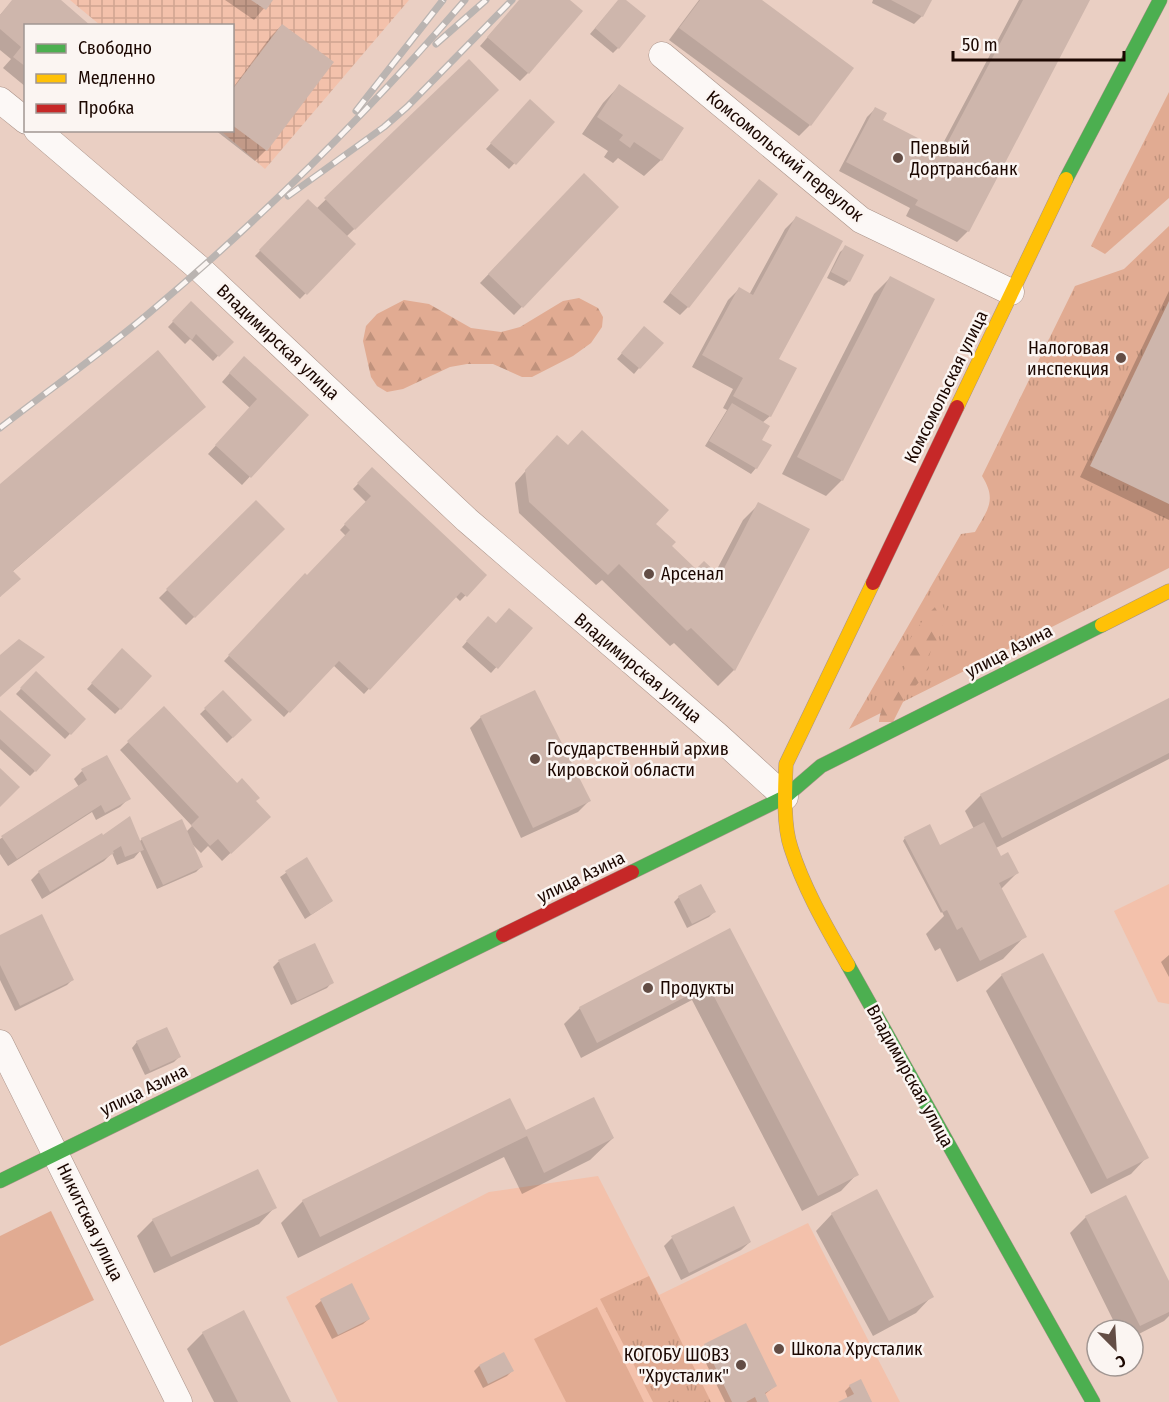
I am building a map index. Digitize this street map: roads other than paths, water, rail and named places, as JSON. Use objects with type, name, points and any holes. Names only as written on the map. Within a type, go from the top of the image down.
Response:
[{"type":"main road","name":"Комсомольская улица","points":[[784,797],[786,764],[1084,142],[1160,0]]},
{"type":"main road","name":"улица Азина","points":[[0,1181],[784,797],[821,766],[1169,591]]},
{"type":"main road","name":"Владимирская улица","points":[[784,797],[790,846],[819,914],[1094,1402]]},
{"type":"street","name":"Комсомольский переулок","points":[[662,55],[861,220],[1011,292]]},
{"type":"street","points":[[0,100],[24,119]]},
{"type":"street","name":"Владимирская улица","points":[[39,132],[200,269],[476,528],[717,735],[784,797]]},
{"type":"street","name":"Никитская улица","points":[[0,1043],[179,1402]]},
{"type":"railway","points":[[356,111],[443,0]]},
{"type":"railway","points":[[0,428],[130,329],[232,240],[352,124],[465,0]]},
{"type":"railway","points":[[436,44],[486,0]]},
{"type":"railway","points":[[288,196],[384,127],[407,107],[512,0]]},
{"type":"place","name":"Первый Дортрансбанк","points":[[898,158]]},
{"type":"place","name":"Налоговая инспекция","points":[[1121,358]]},
{"type":"place","name":"Арсенал","points":[[649,574]]},
{"type":"place","name":"Государственный архив Кировской области","points":[[535,759]]},
{"type":"place","name":"Продукты","points":[[648,988]]},
{"type":"place","name":"Школа Хрусталик","points":[[779,1349]]},
{"type":"place","name":"КОГОБУ ШОВЗ \"Хрусталик\"","points":[[741,1365]]}]
